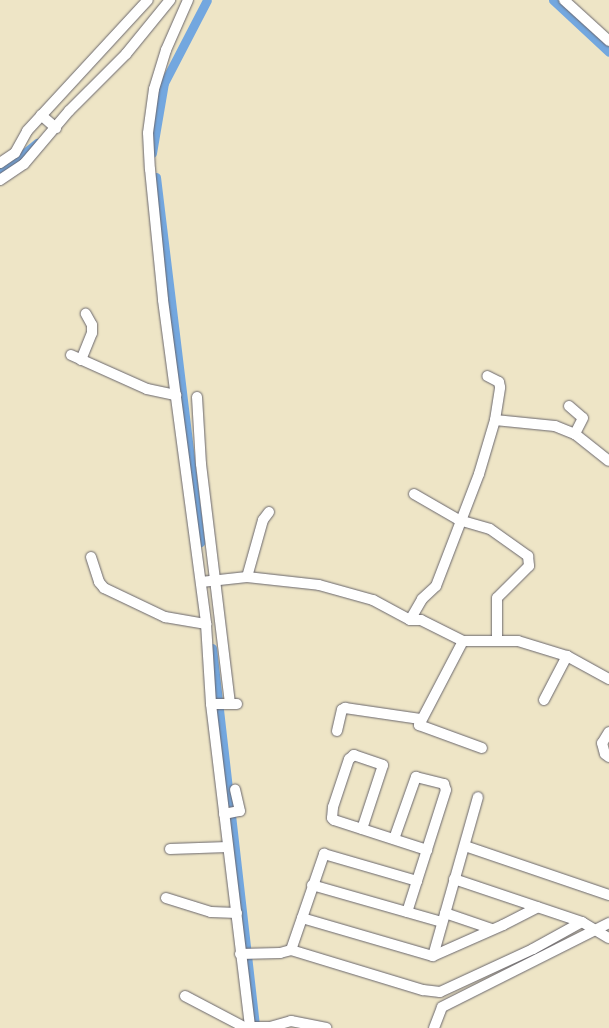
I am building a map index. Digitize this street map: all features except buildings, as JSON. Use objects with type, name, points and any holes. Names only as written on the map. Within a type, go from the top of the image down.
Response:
[{"type":"street","points":[[20,159],[27,131],[148,0]]},
{"type":"street","points":[[0,180],[20,159],[55,127],[126,54],[170,0]]},
{"type":"street","points":[[188,0],[166,50],[154,89],[148,133],[163,300],[202,582],[206,624],[215,640],[224,704]]},
{"type":"street","points":[[564,0],[609,41]]},
{"type":"street","points":[[42,116],[55,127]]},
{"type":"street","points":[[0,162],[20,159]]},
{"type":"street","points":[[81,360],[92,333],[92,325],[86,314]]},
{"type":"street","points":[[70,355],[147,388],[176,395]]},
{"type":"street","points":[[410,620],[422,599],[436,586],[459,520],[479,474],[496,420],[500,384],[487,376]]},
{"type":"street","points":[[197,397],[201,464],[215,580],[215,640],[224,704],[228,847],[250,1027]]},
{"type":"street","points":[[569,406],[583,418],[575,434]]},
{"type":"street","points":[[496,420],[555,426],[575,434],[609,461]]},
{"type":"street","points":[[414,494],[459,520],[490,529],[528,556],[530,562],[497,598],[497,640]]},
{"type":"street","points":[[247,577],[262,520],[269,512]]},
{"type":"street","points":[[195,532],[209,530]]},
{"type":"street","points":[[91,557],[99,582],[104,588],[165,617],[206,624]]},
{"type":"street","points":[[202,582],[247,577],[319,585],[373,600],[410,620],[420,620],[463,641],[518,641],[567,656],[609,679]]},
{"type":"street","points":[[463,641],[420,719],[419,725],[482,748]]},
{"type":"street","points":[[544,700],[567,656]]},
{"type":"street","points":[[337,732],[345,708],[420,719]]},
{"type":"street","points":[[609,732],[602,743],[605,754],[609,757]]},
{"type":"street","points":[[362,829],[383,765],[354,755],[349,759],[331,814],[334,820],[427,850]]},
{"type":"street","points":[[394,839],[416,776],[438,781],[447,786],[407,912]]},
{"type":"street","points":[[226,814],[239,812],[241,809],[235,790]]},
{"type":"street","points":[[433,956],[478,797]]},
{"type":"street","points":[[465,846],[609,895]]},
{"type":"street","points":[[170,849],[228,847]]},
{"type":"street","points":[[291,950],[321,856],[328,853],[417,881]]},
{"type":"street","points":[[454,879],[582,922],[593,931],[609,938]]},
{"type":"street","points":[[312,885],[407,912],[492,929]]},
{"type":"street","points":[[166,898],[211,912],[237,913]]},
{"type":"street","points":[[302,918],[433,956],[538,907]]},
{"type":"street","points":[[242,954],[280,953],[291,950],[423,990],[440,992],[533,949],[582,922]]},
{"type":"street","points":[[434,1028],[442,1007],[609,923]]},
{"type":"street","points":[[185,996],[236,1024],[250,1027],[270,1027],[291,1020],[326,1028]]},
{"type":"waterway","points":[[152,153],[164,83],[207,0]]},
{"type":"waterway","points":[[553,0],[609,52]]},
{"type":"waterway","points":[[0,173],[37,143]]},
{"type":"waterway","points":[[156,177],[200,542]]},
{"type":"waterway","points":[[212,648],[255,1028]]}]
